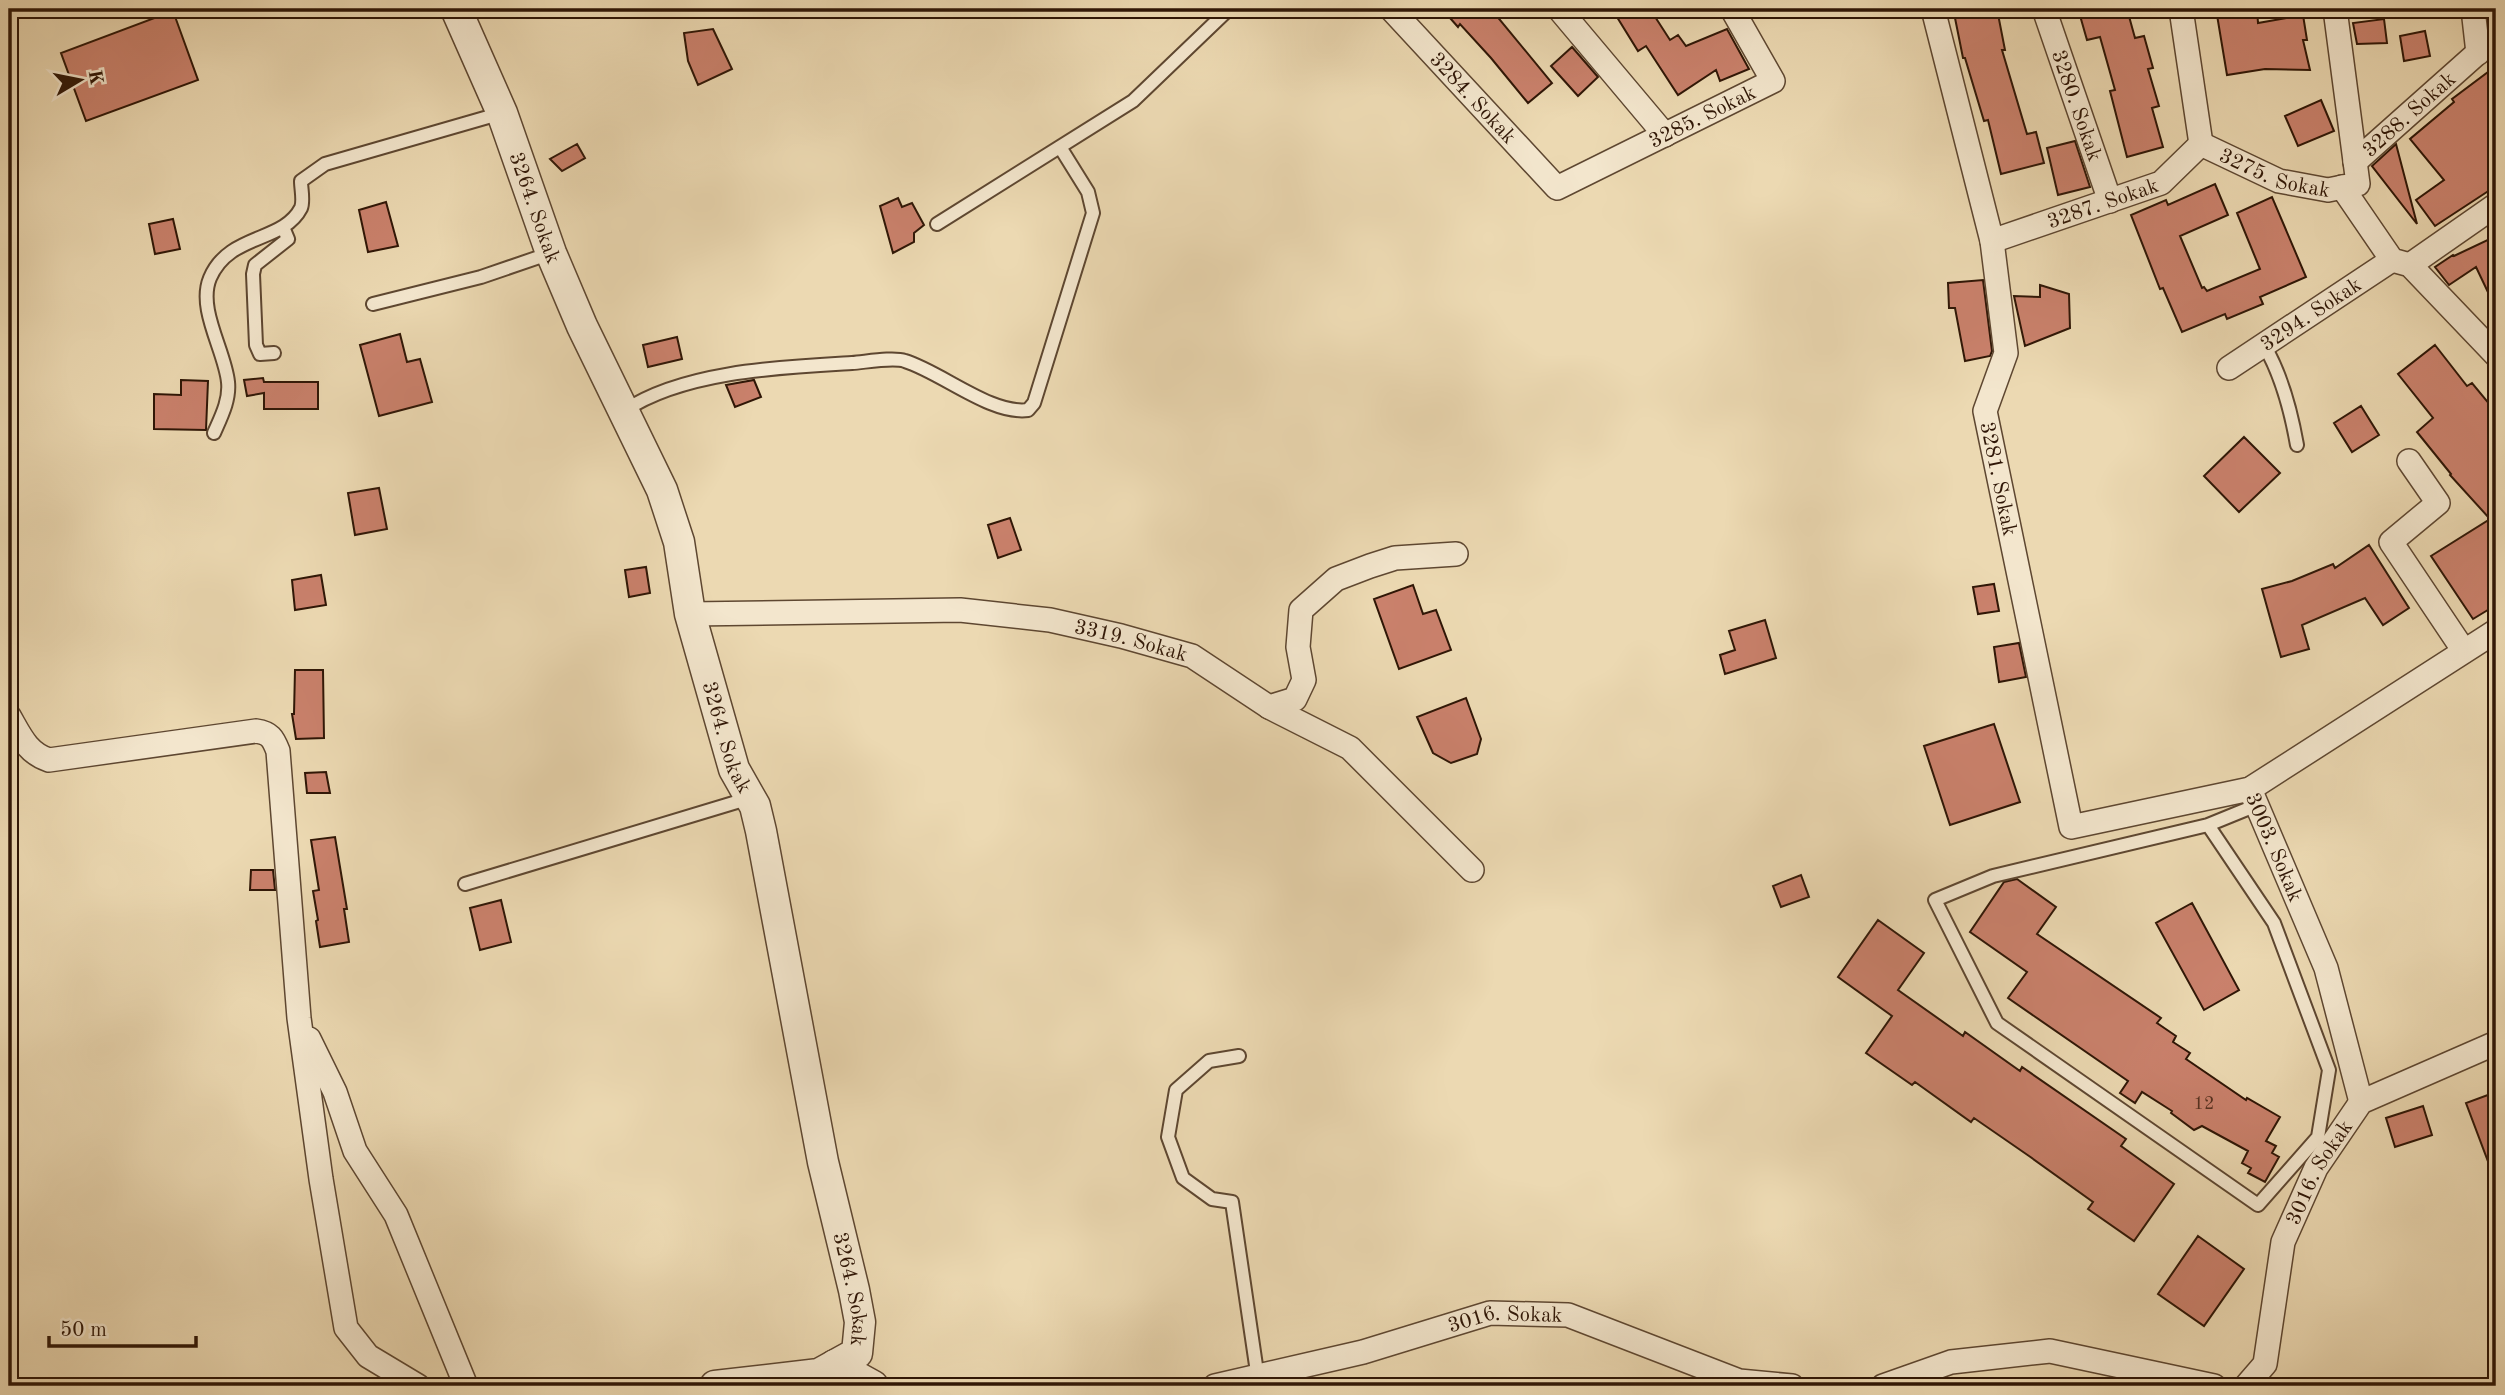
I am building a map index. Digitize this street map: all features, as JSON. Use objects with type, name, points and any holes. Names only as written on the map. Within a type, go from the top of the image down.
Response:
[{"type":"street","name":"3264. Sokak","points":[[456,9],[502,113],[551,253],[582,326],[662,490],[680,542],[690,614],[734,769],[755,806],[761,831],[823,1162],[840,1226],[860,1322],[857,1353],[819,1374],[715,1386]]},
{"type":"street","name":"3284. Sokak","points":[[1391,9],[1556,188]]},
{"type":"street","points":[[1559,9],[1665,135]]},
{"type":"street","name":"3285. Sokak","points":[[1556,188],[1773,81],[1732,9]]},
{"type":"street","name":"3281. Sokak","points":[[1933,9],[1992,241],[2006,353],[1985,411],[2071,827],[2254,797]]},
{"type":"street","name":"3280. Sokak","points":[[2044,9],[2110,201]]},
{"type":"street","name":"3275. Sokak","points":[[2181,9],[2201,144],[2279,181],[2328,190],[2342,187],[2401,263],[2496,355]]},
{"type":"street","points":[[2335,9],[2358,184],[2342,187]]},
{"type":"street","points":[[2473,9],[2487,47]]},
{"type":"street","name":"3288. Sokak","points":[[2355,162],[2487,47]]},
{"type":"street","name":"3287. Sokak","points":[[1992,241],[2161,183],[2201,144]]},
{"type":"street","name":"3294. Sokak","points":[[2229,368],[2496,205]]},
{"type":"street","points":[[2409,461],[2438,503],[2391,542],[2464,651]]},
{"type":"street","points":[[1269,707],[1294,699],[1304,680],[1298,647],[1301,610],[1336,579],[1395,558],[1456,554]]},
{"type":"street","name":"3319. Sokak","points":[[690,614],[960,610],[1050,620],[1192,656],[1269,707],[1350,748],[1472,870]]},
{"type":"street","name":"3003. Sokak","points":[[2361,1102],[2326,968],[2254,797],[2496,631]]},
{"type":"street","points":[[9,716],[25,745],[35,755],[49,760],[256,731],[267,732],[273,739],[278,751],[299,1018],[321,1179],[346,1328],[368,1356],[418,1386]]},
{"type":"street","points":[[299,1018],[335,1092],[355,1151],[396,1215],[466,1386]]},
{"type":"street","name":"3016. Sokak","points":[[2248,1386],[2265,1364],[2283,1241],[2316,1168],[2361,1102],[2496,1043]]},
{"type":"street","name":"3016. Sokak","points":[[1218,1386],[1259,1381],[1490,1313],[1567,1314],[1739,1381],[1792,1386]]},
{"type":"street","points":[[1883,1386],[1951,1362],[2050,1351],[2214,1386]]},
{"type":"street","points":[[835,1365],[873,1386]]},
{"type":"lane","points":[[937,224],[1133,102],[1229,9]]},
{"type":"lane","points":[[214,433],[226,405],[228,382],[212,324],[207,292],[211,277],[222,259],[237,246],[287,225],[302,206],[301,181],[325,164],[502,113]]},
{"type":"lane","points":[[624,411],[640,400],[696,383],[760,369],[903,360],[982,399],[1017,411],[1028,410],[1034,403],[1093,213],[1088,191],[1060,147]]},
{"type":"lane","points":[[274,353],[261,354],[256,345],[253,274],[255,265],[288,239],[283,227]]},
{"type":"lane","points":[[373,304],[481,277],[551,253]]},
{"type":"lane","points":[[2264,345],[2276,369],[2297,444]]},
{"type":"lane","points":[[2208,825],[2274,923],[2329,1070],[2318,1138],[2258,1206],[1997,1023],[1935,901],[1993,876],[2208,825],[2254,797]]},
{"type":"lane","points":[[465,884],[751,798]]},
{"type":"lane","points":[[1239,1056],[1209,1061],[1176,1090],[1168,1137],[1183,1178],[1212,1199],[1232,1202],[1259,1381]]},
{"type":"building","points":[[1442,9],[1491,9],[1552,83],[1528,103],[1460,24],[1458,27]]},
{"type":"building","points":[[1612,9],[1650,9],[1670,40],[1678,35],[1686,46],[1727,29],[1749,69],[1720,81],[1716,70],[1678,95],[1646,46],[1638,51]]},
{"type":"building","points":[[1997,9],[2005,50],[2002,50],[2027,134],[2036,132],[2044,163],[2001,174],[1988,120],[1984,121],[1963,58],[1954,13]]},
{"type":"building","points":[[2092,9],[2127,9],[2135,38],[2144,36],[2153,68],[2148,69],[2159,106],[2152,108],[2163,147],[2127,157],[2110,91],[2115,90],[2100,37],[2087,40],[2079,12]]},
{"type":"building","points":[[2216,9],[2257,9],[2258,23],[2303,15],[2307,40],[2303,40],[2310,70],[2265,69],[2227,75]]},
{"type":"building","points":[[173,11],[198,80],[86,121],[61,53]]},
{"type":"building","points":[[2384,19],[2387,43],[2357,44],[2353,23]]},
{"type":"building","points":[[713,29],[732,69],[698,85],[688,61],[684,33]]},
{"type":"building","points":[[2425,31],[2430,56],[2404,61],[2400,36]]},
{"type":"building","points":[[1572,47],[1598,77],[1578,96],[1551,66]]},
{"type":"building","points":[[2496,66],[2496,186],[2435,226],[2416,200],[2444,180],[2410,139],[2454,102],[2452,99]]},
{"type":"building","points":[[2321,100],[2334,131],[2298,146],[2285,116]]},
{"type":"building","points":[[2075,141],[2090,187],[2058,195],[2047,148]]},
{"type":"building","points":[[577,144],[585,158],[562,171],[550,159]]},
{"type":"building","points":[[2396,144],[2417,224],[2372,166]]},
{"type":"building","points":[[2215,184],[2228,215],[2180,236],[2202,288],[2207,291],[2260,269],[2237,213],[2272,197],[2306,277],[2260,297],[2263,304],[2227,319],[2225,314],[2182,332],[2163,288],[2160,289],[2131,215],[2166,200],[2168,205]]},
{"type":"building","points":[[898,198],[902,207],[912,203],[924,225],[914,233],[914,242],[893,253],[880,206]]},
{"type":"building","points":[[386,202],[398,246],[368,252],[359,210]]},
{"type":"building","points":[[173,219],[180,249],[155,254],[149,224]]},
{"type":"building","points":[[2496,236],[2496,309],[2476,267],[2449,285],[2435,267],[2453,255]]},
{"type":"building","points":[[1983,280],[1992,351],[1990,356],[1965,361],[1955,308],[1949,308],[1948,283]]},
{"type":"building","points":[[2040,285],[2069,294],[2070,328],[2025,346],[2014,296],[2040,297]]},
{"type":"building","points":[[400,334],[407,362],[420,359],[432,402],[379,416],[360,345]]},
{"type":"building","points":[[677,337],[682,359],[648,367],[643,345]]},
{"type":"building","points":[[2435,345],[2467,386],[2472,383],[2496,412],[2496,605],[2473,619],[2431,556],[2490,519],[2450,475],[2417,432],[2433,418],[2398,374]]},
{"type":"building","points":[[263,378],[264,382],[318,382],[318,409],[264,409],[264,393],[247,396],[244,380]]},
{"type":"building","points":[[181,380],[208,381],[206,430],[154,429],[154,394],[181,395]]},
{"type":"building","points":[[754,380],[761,397],[735,407],[726,385]]},
{"type":"building","points":[[2361,406],[2379,435],[2352,452],[2334,423]]},
{"type":"building","points":[[2244,437],[2280,473],[2239,512],[2204,476]]},
{"type":"building","points":[[379,488],[387,529],[355,535],[348,493]]},
{"type":"building","points":[[1010,518],[1021,550],[998,558],[988,525]]},
{"type":"building","points":[[2369,545],[2409,608],[2383,625],[2365,598],[2302,625],[2309,649],[2281,657],[2262,589],[2292,581],[2333,564],[2335,568]]},
{"type":"building","points":[[646,567],[650,593],[629,597],[625,570]]},
{"type":"building","points":[[321,575],[326,605],[295,610],[292,580]]},
{"type":"building","points":[[1994,584],[1999,611],[1978,614],[1973,587]]},
{"type":"building","points":[[1413,585],[1423,614],[1436,610],[1451,650],[1399,669],[1374,599]]},
{"type":"building","points":[[1765,620],[1776,658],[1725,674],[1720,655],[1735,650],[1729,631]]},
{"type":"building","points":[[2019,643],[2026,677],[1999,682],[1994,647]]},
{"type":"building","points":[[295,670],[323,670],[324,738],[296,739],[292,714]]},
{"type":"building","points":[[1466,698],[1481,739],[1477,754],[1451,763],[1433,753],[1417,717]]},
{"type":"building","points":[[1994,724],[2020,802],[1950,825],[1924,746]]},
{"type":"building","points":[[326,772],[330,793],[307,793],[305,773]]},
{"type":"building","points":[[335,837],[347,909],[344,909],[349,942],[320,947],[313,891],[319,890],[311,840]]},
{"type":"building","points":[[251,870],[273,870],[275,890],[250,890]]},
{"type":"building","points":[[1801,875],[1809,897],[1781,907],[1773,886]]},
{"type":"building","points":[[2017,879],[2056,907],[2037,934],[2161,1018],[2157,1023],[2176,1036],[2173,1042],[2190,1053],[2186,1059],[2246,1100],[2247,1098],[2280,1117],[2266,1141],[2276,1146],[2272,1153],[2279,1157],[2265,1182],[2248,1173],[2251,1168],[2242,1163],[2248,1151],[2202,1126],[2194,1130],[2171,1113],[2172,1111],[2142,1092],[2135,1103],[2120,1093],[2128,1081],[2008,998],[2027,972],[1970,932],[2004,882]]},
{"type":"building","points":[[501,900],[511,942],[480,950],[470,908]]},
{"type":"building","points":[[2192,903],[2239,990],[2204,1010],[2156,923]]},
{"type":"building","points":[[1878,920],[1924,953],[1898,990],[1963,1036],[1965,1032],[2020,1071],[2022,1067],[2126,1139],[2121,1146],[2174,1184],[2134,1241],[2088,1209],[2093,1202],[2029,1156],[1974,1118],[1971,1122],[1915,1082],[1912,1085],[1866,1053],[1892,1016],[1838,977]]},
{"type":"building","points":[[2496,1092],[2496,1180],[2495,1180],[2466,1103]]},
{"type":"building","points":[[2423,1106],[2432,1135],[2395,1147],[2386,1118]]},
{"type":"building","points":[[2198,1236],[2244,1269],[2204,1326],[2158,1294]]}]
